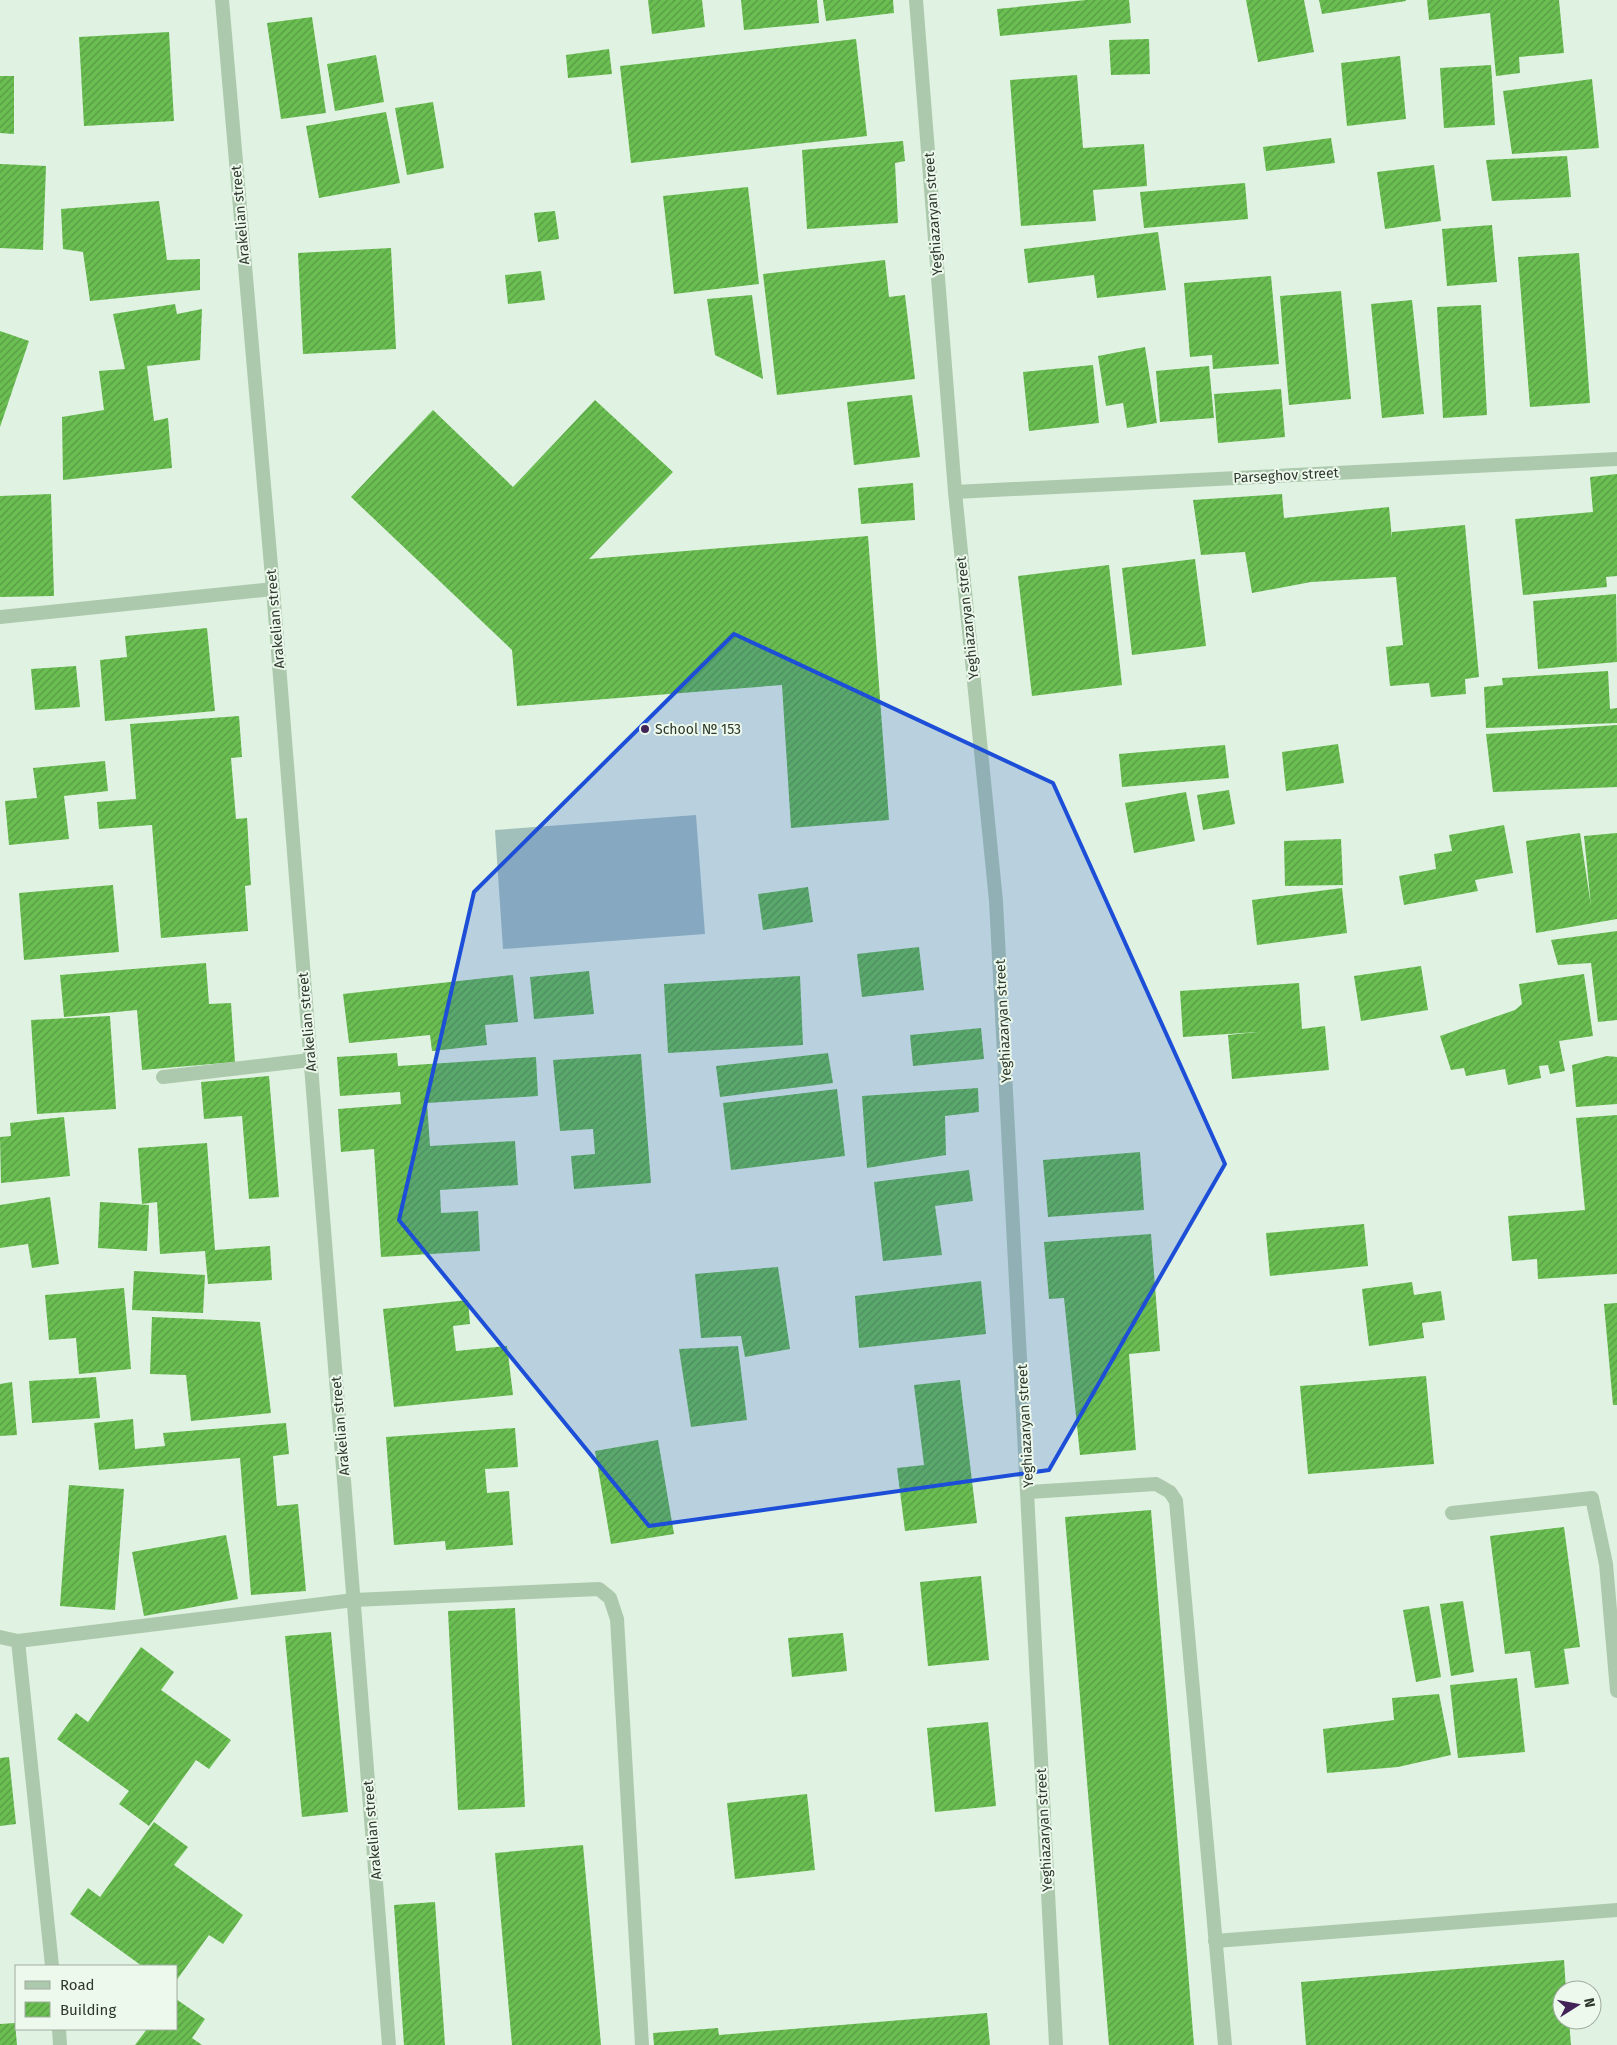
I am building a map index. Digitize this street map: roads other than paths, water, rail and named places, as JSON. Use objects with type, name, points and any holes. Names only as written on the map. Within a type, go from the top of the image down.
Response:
[{"type":"street","name":"Arakelian street","points":[[222,0],[273,589],[389,2045]]},
{"type":"street","name":"Yeghiazaryan street","points":[[916,0],[955,492],[996,901],[1029,1492],[1035,1666],[1056,2045]]},
{"type":"street","name":"Parseghov street","points":[[955,492],[1617,459]]},
{"type":"street","points":[[0,617],[273,589]]},
{"type":"street","points":[[163,1077],[310,1060]]},
{"type":"street","points":[[1029,1492],[1156,1484],[1170,1492],[1176,1501],[1225,2045]]},
{"type":"street","points":[[1452,1513],[1592,1498],[1606,1564],[1617,1691]]},
{"type":"street","points":[[0,1637],[18,1642],[354,1600],[599,1589],[610,1598],[617,1619],[642,2045]]},
{"type":"street","points":[[18,1642],[52,1965]]},
{"type":"street","points":[[1215,1941],[1617,1910]]},
{"type":"street","points":[[59,2030],[60,2045]]},
{"type":"place","name":"School № 153","points":[[645,729]]}]
